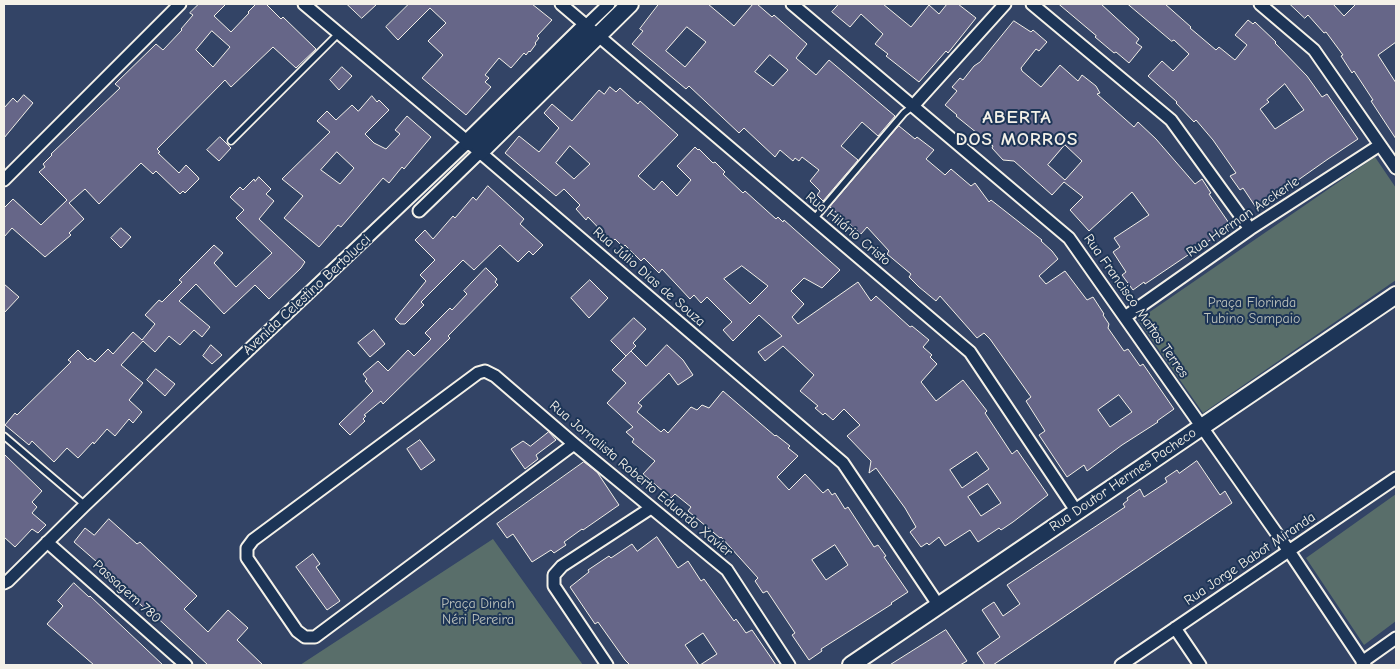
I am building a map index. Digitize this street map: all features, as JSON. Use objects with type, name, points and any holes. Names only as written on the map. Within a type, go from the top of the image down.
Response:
[{"type":"street","points":[[4,180],[180,4]]},
{"type":"street","name":"Rua Júlio Dias de Souza","points":[[304,4],[843,463],[939,606]]},
{"type":"street","name":"Rua Hilário Cristo","points":[[561,4],[970,352],[1077,512]]},
{"type":"street","name":"Avenida Celestino Bertolucci","points":[[592,31],[609,4]]},
{"type":"street","name":"Avenida Celestino Bertolucci","points":[[4,583],[85,505],[474,147],[592,31],[630,4]]},
{"type":"street","name":"Rua Francisco Mattos Terres","points":[[792,4],[1069,238],[1203,426],[1364,663]]},
{"type":"street","points":[[913,106],[1005,4]]},
{"type":"street","points":[[1032,4],[1171,120],[1250,229]]},
{"type":"street","points":[[1260,4],[1314,50],[1396,168]]},
{"type":"street","name":"Rua Herman Aeckerle","points":[[1125,316],[1250,229],[1380,144]]},
{"type":"street","name":"Avenida Celestino Bertolucci","points":[[419,211],[474,147]]},
{"type":"street","name":"Rua Doutor Hermes Pacheco","points":[[851,665],[1396,295]]},
{"type":"street","name":"Rua Jornalista Roberto Eduardo Xavier","points":[[574,444],[315,637],[305,637],[297,631],[247,558],[247,548],[253,540],[478,373],[485,371],[495,376],[727,570],[789,665]]},
{"type":"street","name":"Rua Jorge Babot Miranda","points":[[1121,665],[1396,478]]},
{"type":"street","points":[[607,665],[554,586],[554,575],[562,566],[651,508]]},
{"type":"street","name":"Passagem 780","points":[[48,542],[186,665]]},
{"type":"street","points":[[1175,628],[1200,665]]},
{"type":"street","points":[[1364,663],[1396,638]]},
{"type":"lane","points":[[231,140],[339,33]]},
{"type":"lane","points":[[813,220],[904,113],[913,106]]},
{"type":"lane","points":[[4,436],[85,505]]},
{"type":"green space","name":"Praça Florinda Tubino Sampaio","points":[[1375,157],[1396,188],[1396,280],[1203,413],[1138,320]]},
{"type":"green space","points":[[1396,494],[1396,621],[1364,645],[1306,558]]},
{"type":"green space","name":"Praça Dinah Néri Pereira","points":[[493,539],[583,665],[300,665]]},
{"type":"building","points":[[199,4],[226,4],[214,16],[231,32],[256,4],[266,4],[281,19],[283,17],[316,49],[296,68],[273,47],[231,87],[225,80],[157,149],[160,152],[158,153],[179,173],[186,165],[198,177],[199,179],[185,193],[183,191],[180,194],[156,171],[153,174],[141,163],[99,204],[85,189],[69,203],[84,219],[69,233],[71,235],[45,257],[12,228],[4,237],[4,208],[13,199],[41,225],[67,200],[39,172],[45,167],[43,164],[120,88],[115,84],[156,44],[163,50],[193,15],[190,13]],"holes":[[[212,31],[230,47],[213,67],[196,50]]]},
{"type":"building","points":[[347,4],[377,4],[362,18]]},
{"type":"building","points":[[409,4],[532,4],[552,20],[537,36],[539,38],[530,52],[526,55],[524,53],[511,68],[499,58],[485,75],[489,78],[485,82],[491,87],[466,115],[422,78],[443,55],[428,41],[446,23],[430,8],[398,40],[386,27]]},
{"type":"building","points":[[659,4],[708,4],[734,26],[753,4],[757,4],[772,17],[774,15],[807,44],[796,58],[816,75],[829,60],[895,116],[878,136],[862,122],[841,146],[858,160],[823,201],[817,195],[820,191],[810,181],[819,170],[802,157],[799,161],[795,158],[793,161],[780,150],[775,157],[744,128],[739,133],[689,86],[686,89],[632,44],[643,31],[640,29]],"holes":[[[687,27],[706,42],[685,67],[666,51]],[[770,55],[788,70],[773,86],[755,72]]]},
{"type":"building","points":[[839,4],[883,4],[911,27],[929,5],[939,14],[947,4],[958,4],[976,18],[948,53],[946,51],[919,82],[886,56],[888,54],[875,44],[883,34],[861,14],[850,27],[832,12]]},
{"type":"building","points":[[1059,4],[1101,4],[1139,39],[1136,43],[1142,47],[1129,63],[1095,37]]},
{"type":"building","points":[[1128,4],[1165,4],[1216,50],[1219,47],[1235,60],[1247,45],[1235,35],[1248,20],[1253,24],[1255,22],[1307,76],[1322,97],[1327,94],[1358,139],[1257,209],[1243,188],[1240,190],[1230,176],[1236,173],[1213,140],[1196,120],[1194,122],[1177,102],[1148,76],[1162,61],[1173,71],[1189,54],[1174,40],[1172,41]],"holes":[[[1285,84],[1304,110],[1275,129],[1260,109]]]},
{"type":"building","points":[[1290,4],[1333,4],[1344,16],[1356,4],[1396,4],[1396,42],[1378,55],[1396,83],[1396,139],[1371,101],[1373,100],[1354,71],[1352,73],[1341,56],[1343,55],[1326,32],[1324,33],[1308,15],[1305,18]]},
{"type":"building","points":[[1014,21],[1031,32],[1033,30],[1047,42],[1039,51],[1036,49],[1021,68],[1022,71],[1041,87],[1060,65],[1078,81],[1082,75],[1096,86],[1100,93],[1097,94],[1134,127],[1138,122],[1156,139],[1195,184],[1202,179],[1211,193],[1209,194],[1231,226],[1145,284],[1144,282],[1133,290],[1122,275],[1126,272],[1113,252],[1120,247],[1114,238],[1149,215],[1132,192],[1089,231],[1070,210],[1083,197],[1064,182],[1052,195],[1014,161],[1003,160],[992,148],[993,146],[945,105],[957,91],[952,87],[960,78],[963,80],[974,66],[980,62]],"holes":[[[1065,145],[1082,161],[1065,180],[1048,165]]]},
{"type":"building","points":[[342,67],[352,76],[339,90],[330,80]]},
{"type":"building","points":[[610,87],[616,92],[620,88],[638,104],[640,101],[678,135],[638,176],[654,190],[662,181],[677,196],[691,180],[677,166],[695,147],[713,163],[715,162],[725,172],[723,174],[743,193],[745,191],[776,219],[778,217],[783,222],[784,220],[840,270],[822,288],[804,278],[791,291],[804,304],[792,317],[798,324],[858,282],[871,301],[876,296],[910,327],[912,326],[929,340],[923,347],[932,355],[930,357],[937,364],[921,382],[936,401],[963,380],[987,411],[985,413],[1012,454],[1017,450],[1048,495],[1013,522],[1001,530],[999,528],[978,542],[970,530],[945,546],[939,537],[929,545],[927,543],[921,547],[910,532],[916,527],[905,508],[876,468],[869,473],[871,461],[847,436],[860,425],[844,409],[833,420],[815,408],[818,406],[800,391],[814,375],[783,346],[765,361],[758,352],[782,336],[759,315],[733,341],[723,330],[732,322],[707,297],[701,303],[694,295],[690,299],[662,269],[659,273],[644,258],[641,261],[625,245],[623,247],[615,239],[612,242],[588,217],[586,220],[576,209],[580,205],[564,189],[556,196],[505,153],[519,136],[539,152],[559,128],[544,113],[552,104],[572,121],[599,90],[604,94]],"holes":[[[570,146],[590,164],[574,179],[556,163]],[[742,266],[768,286],[750,304],[724,279]],[[977,452],[989,469],[962,488],[950,470]],[[988,484],[1001,503],[981,516],[968,497]]]},
{"type":"building","points":[[24,95],[33,103],[4,138],[4,108],[13,98],[17,102]]},
{"type":"building","points":[[372,96],[389,110],[365,134],[374,143],[386,149],[400,134],[395,130],[407,116],[431,137],[404,169],[402,167],[389,183],[383,178],[341,227],[338,225],[319,247],[284,218],[303,196],[282,179],[330,132],[317,121],[327,111],[336,120],[352,105],[358,111]],"holes":[[[337,152],[354,168],[340,184],[321,170]]]},
{"type":"building","points":[[899,126],[915,139],[917,137],[934,150],[926,159],[945,175],[951,169],[971,186],[975,183],[989,202],[991,200],[1042,240],[1058,259],[1039,276],[1046,284],[1065,271],[1087,300],[1093,297],[1109,324],[1108,328],[1124,351],[1128,349],[1140,366],[1143,364],[1174,409],[1087,471],[1084,465],[1067,477],[1039,435],[1045,431],[1026,401],[1031,397],[990,339],[984,333],[977,338],[940,296],[936,301],[919,287],[909,277],[911,274],[887,254],[889,251],[867,227],[861,234],[830,207]],"holes":[[[1119,395],[1132,412],[1110,427],[1098,410]]]},
{"type":"building","points":[[220,137],[231,148],[219,161],[207,150]]},
{"type":"building","points":[[259,177],[271,189],[266,194],[274,201],[259,219],[305,262],[301,268],[269,299],[255,285],[224,314],[196,284],[179,301],[210,327],[202,337],[194,330],[180,345],[169,336],[155,352],[143,341],[121,365],[143,383],[129,400],[142,412],[133,423],[129,419],[115,436],[107,429],[78,458],[67,448],[54,462],[32,441],[29,445],[5,425],[15,413],[17,415],[71,362],[68,360],[78,350],[88,360],[90,358],[95,362],[108,349],[113,354],[133,332],[142,340],[155,324],[145,315],[159,300],[162,302],[182,282],[179,280],[214,245],[223,253],[214,263],[236,287],[272,253],[236,218],[244,210],[230,197],[240,187],[243,190],[254,179],[255,181]]},
{"type":"building","points":[[488,186],[524,219],[520,224],[543,245],[533,255],[529,251],[518,262],[500,245],[474,270],[463,260],[421,302],[424,305],[405,324],[400,324],[395,319],[426,281],[420,275],[435,260],[415,240],[425,230],[433,239],[453,216],[455,218],[473,197],[476,200]]},
{"type":"building","points":[[121,228],[131,237],[121,248],[111,238]]},
{"type":"building","points":[[486,268],[497,279],[495,282],[498,285],[448,336],[450,338],[383,404],[381,401],[364,415],[366,416],[363,419],[365,421],[350,435],[339,424],[373,391],[365,381],[367,379],[363,374],[378,361],[388,371],[408,350],[414,356],[431,339],[425,333],[450,308],[452,310],[467,294],[464,291]]},
{"type":"building","points":[[590,280],[608,298],[589,318],[571,298]]},
{"type":"building","points":[[4,284],[19,297],[4,313]]},
{"type":"building","points":[[634,318],[646,329],[633,343],[636,346],[626,356],[611,341]]},
{"type":"building","points":[[374,330],[385,344],[370,357],[358,343]]},
{"type":"building","points":[[211,345],[222,355],[212,364],[203,356]]},
{"type":"building","points":[[667,345],[683,360],[693,375],[678,385],[669,373],[638,403],[642,406],[637,412],[661,432],[664,429],[668,433],[691,407],[697,410],[702,405],[709,408],[723,391],[775,436],[790,446],[788,448],[798,456],[777,477],[789,490],[805,474],[823,493],[828,489],[832,495],[835,493],[845,509],[848,507],[874,547],[878,545],[908,592],[821,649],[822,651],[809,660],[792,635],[795,633],[767,591],[763,593],[755,581],[758,578],[721,537],[688,511],[691,507],[675,494],[671,498],[643,474],[655,461],[632,442],[634,439],[626,432],[633,427],[607,403],[626,383],[612,370],[631,351],[646,366]],"holes":[[[835,545],[848,565],[826,580],[812,560]]]},
{"type":"building","points":[[156,369],[175,384],[165,396],[147,380]]},
{"type":"building","points":[[549,432],[556,440],[536,455],[538,459],[525,469],[511,449],[523,441],[530,446]]},
{"type":"building","points":[[420,440],[435,460],[421,470],[407,449]]},
{"type":"building","points":[[4,454],[42,491],[32,502],[37,507],[32,513],[46,525],[38,533],[32,529],[15,547],[4,537]]},
{"type":"building","points":[[1197,461],[1220,495],[1225,491],[1232,503],[993,665],[985,665],[977,653],[1000,637],[982,610],[994,602],[1003,616],[1020,604],[1007,585],[1125,507],[1123,504],[1128,500],[1127,498],[1140,489],[1144,497],[1167,482],[1165,478],[1177,470],[1179,473]]},
{"type":"building","points":[[584,462],[597,472],[619,505],[564,542],[566,545],[554,553],[551,550],[532,562],[513,534],[507,538],[497,524]]},
{"type":"building","points":[[109,519],[137,544],[140,542],[197,596],[184,609],[208,632],[228,610],[248,628],[237,640],[263,665],[208,665],[151,612],[133,598],[135,595],[74,542],[85,528],[94,535]]},
{"type":"building","points":[[657,537],[678,568],[688,561],[701,581],[704,579],[734,621],[736,619],[746,633],[752,630],[776,665],[700,665],[717,654],[703,633],[685,645],[699,665],[630,665],[625,660],[598,622],[595,624],[570,587],[589,572],[588,570],[609,556],[611,558],[632,544],[637,551]]},
{"type":"building","points":[[313,554],[320,564],[316,567],[340,601],[327,610],[296,567]]},
{"type":"building","points":[[74,583],[163,665],[94,665],[47,624],[63,606],[58,601]]},
{"type":"building","points":[[946,630],[967,661],[960,665],[890,665]]},
{"type":"district","name":"ABERTA DOS MORROS","points":[[1017,129]]}]
